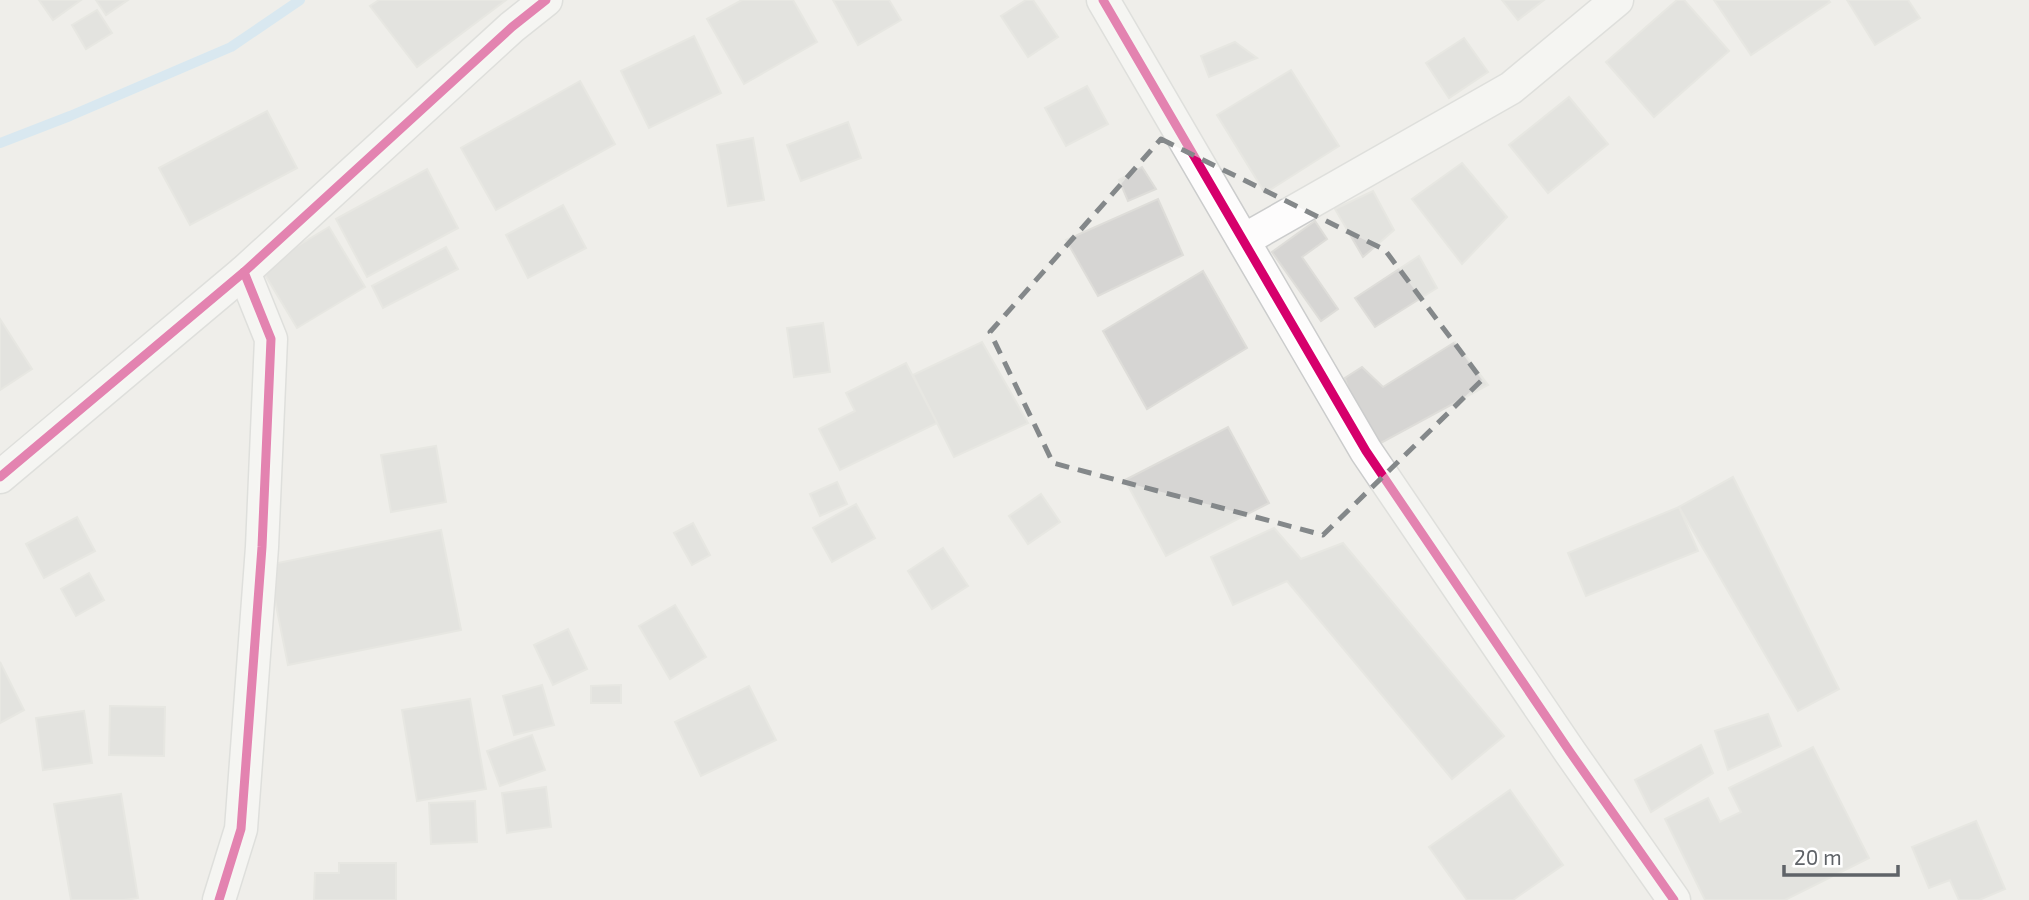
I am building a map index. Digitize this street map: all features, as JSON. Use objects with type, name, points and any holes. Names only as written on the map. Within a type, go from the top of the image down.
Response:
[{"type":"street","points":[[0,477],[244,272],[512,27],[546,0]]},
{"type":"street","points":[[1103,0],[1366,451],[1674,900]]},
{"type":"street","points":[[1244,240],[1511,88],[1617,0]]},
{"type":"street","points":[[219,900],[241,829],[262,547],[271,352],[271,338],[244,272]]},
{"type":"highlighted area","points":[[1161,139],[1385,250],[1482,380],[1323,535],[1053,463],[990,332]]},
{"type":"building","points":[[39,0],[81,0],[53,20]]},
{"type":"building","points":[[96,0],[128,0],[106,15]]},
{"type":"building","points":[[379,0],[506,0],[417,67],[370,6]]},
{"type":"building","points":[[742,0],[793,0],[817,42],[744,84],[707,19]]},
{"type":"building","points":[[833,0],[889,0],[901,20],[858,45]]},
{"type":"building","points":[[1026,0],[1033,0],[1058,37],[1028,57],[1001,16]]},
{"type":"building","points":[[1502,0],[1544,0],[1518,20]]},
{"type":"building","points":[[1677,0],[1684,0],[1729,51],[1654,117],[1606,62]]},
{"type":"building","points":[[1714,0],[1828,0],[1830,2],[1751,55]]},
{"type":"building","points":[[1847,0],[1908,0],[1920,18],[1875,45]]},
{"type":"building","points":[[97,10],[112,33],[86,49],[72,25]]},
{"type":"building","points":[[694,36],[721,93],[649,128],[621,71]]},
{"type":"building","points":[[1464,38],[1488,72],[1449,98],[1426,63]]},
{"type":"building","points":[[1235,42],[1257,58],[1209,77],[1201,56]]},
{"type":"building","points":[[1291,70],[1339,146],[1265,193],[1217,115]]},
{"type":"building","points":[[580,81],[615,144],[496,210],[461,148]]},
{"type":"building","points":[[1087,86],[1108,124],[1066,146],[1045,108]]},
{"type":"building","points":[[1569,97],[1608,144],[1548,193],[1509,145]]},
{"type":"building","points":[[267,111],[297,168],[190,225],[159,168]]},
{"type":"building","points":[[848,122],[861,158],[801,181],[787,145]]},
{"type":"building","points":[[753,138],[764,200],[728,206],[717,145]]},
{"type":"building","points":[[1462,163],[1507,217],[1462,264],[1412,199]]},
{"type":"building","points":[[1142,167],[1156,189],[1128,201],[1119,180]]},
{"type":"building","points":[[427,169],[458,228],[367,277],[336,219]]},
{"type":"building","points":[[1373,191],[1394,230],[1363,257],[1335,209]]},
{"type":"building","points":[[1158,199],[1183,255],[1098,296],[1066,240]]},
{"type":"building","points":[[563,205],[586,248],[528,278],[506,235]]},
{"type":"building","points":[[1315,221],[1327,239],[1302,257],[1338,309],[1321,321],[1272,252]]},
{"type":"building","points":[[329,227],[365,287],[297,328],[261,268]]},
{"type":"building","points":[[446,247],[458,269],[383,308],[372,286]]},
{"type":"building","points":[[1419,256],[1437,288],[1375,327],[1355,298]]},
{"type":"building","points":[[1203,271],[1247,348],[1147,409],[1103,331]]},
{"type":"building","points":[[0,319],[32,369],[0,390]]},
{"type":"building","points":[[823,323],[830,372],[794,377],[787,328]]},
{"type":"building","points":[[982,342],[1028,423],[954,457],[913,375]]},
{"type":"building","points":[[1455,342],[1488,385],[1366,451],[1345,378],[1362,367],[1383,387]]},
{"type":"building","points":[[906,363],[937,423],[840,470],[819,429],[855,411],[846,393]]},
{"type":"building","points":[[1228,427],[1269,503],[1166,556],[1125,480]]},
{"type":"building","points":[[436,446],[446,502],[391,512],[381,455]]},
{"type":"building","points":[[1733,477],[1839,689],[1798,711],[1679,507]]},
{"type":"building","points":[[837,482],[847,504],[820,516],[810,494]]},
{"type":"building","points":[[1041,494],[1060,522],[1028,544],[1009,516]]},
{"type":"building","points":[[856,504],[875,538],[832,562],[813,528]]},
{"type":"building","points":[[1679,507],[1698,551],[1586,596],[1568,553]]},
{"type":"building","points":[[77,517],[95,551],[44,578],[26,544]]},
{"type":"building","points":[[693,523],[710,555],[692,565],[674,533]]},
{"type":"building","points":[[1274,528],[1301,559],[1343,543],[1504,736],[1452,779],[1287,581],[1233,605],[1211,557]]},
{"type":"building","points":[[441,530],[461,630],[288,665],[268,565]]},
{"type":"building","points":[[943,548],[968,586],[932,609],[908,571]]},
{"type":"building","points":[[89,573],[104,600],[76,616],[61,589]]},
{"type":"building","points":[[675,605],[706,657],[670,679],[639,626]]},
{"type":"building","points":[[568,629],[587,669],[553,685],[534,645]]},
{"type":"building","points":[[0,662],[24,710],[0,723]]},
{"type":"building","points":[[542,685],[554,725],[514,735],[503,696]]},
{"type":"building","points":[[621,685],[621,703],[591,703],[591,686]]},
{"type":"building","points":[[749,686],[776,740],[701,776],[675,722]]},
{"type":"building","points":[[470,699],[486,789],[417,801],[402,710]]},
{"type":"building","points":[[110,706],[165,707],[164,756],[109,755]]},
{"type":"building","points":[[84,711],[92,763],[43,770],[36,718]]},
{"type":"building","points":[[1768,714],[1781,746],[1728,770],[1715,731]]},
{"type":"building","points":[[532,735],[545,770],[500,786],[487,751]]},
{"type":"building","points":[[1701,745],[1713,773],[1651,812],[1635,780]]},
{"type":"building","points":[[1813,747],[1869,858],[1785,900],[1705,900],[1665,819],[1708,798],[1720,822],[1741,812],[1729,788]]},
{"type":"building","points":[[546,787],[551,827],[507,833],[502,793]]},
{"type":"building","points":[[1510,790],[1563,865],[1513,900],[1467,900],[1429,847]]},
{"type":"building","points":[[121,794],[138,898],[71,900],[54,804]]},
{"type":"building","points":[[475,801],[477,842],[431,844],[429,803]]},
{"type":"building","points":[[1976,821],[2005,889],[1979,900],[1959,900],[1950,880],[1929,888],[1912,847]]},
{"type":"building","points":[[339,863],[396,863],[396,900],[314,900],[315,873],[339,873]]},
{"type":"waterway","points":[[0,143],[231,47],[300,0]]},
{"type":"cycle path","points":[[0,477],[244,272],[512,27],[546,0]]},
{"type":"cycle path","points":[[1103,0],[1366,451],[1674,900]]},
{"type":"cycle path","points":[[219,900],[241,829],[262,547],[271,339],[244,272]]}]
